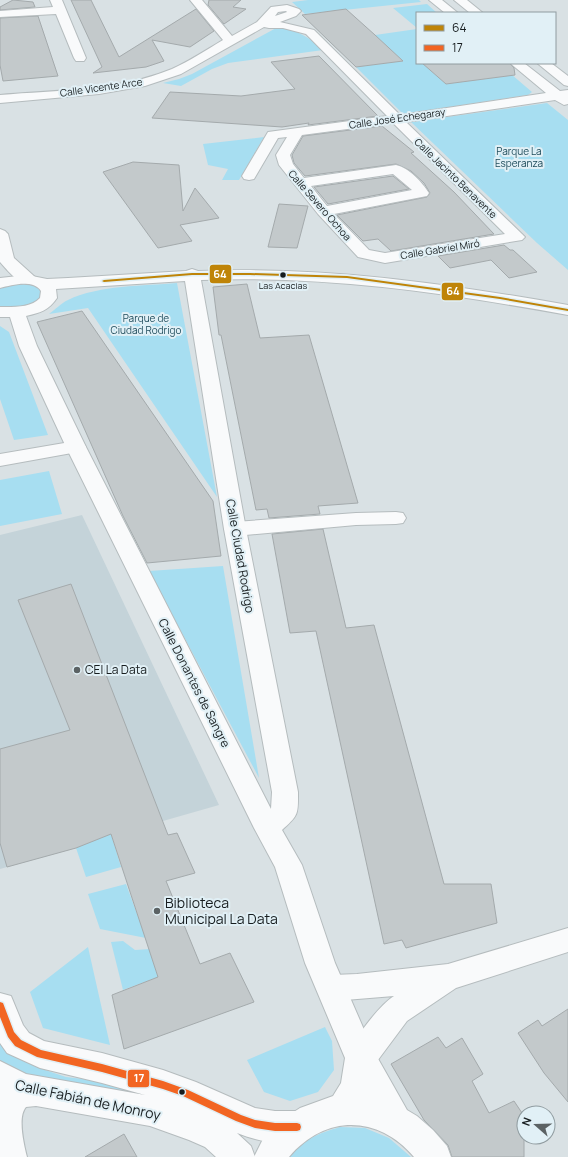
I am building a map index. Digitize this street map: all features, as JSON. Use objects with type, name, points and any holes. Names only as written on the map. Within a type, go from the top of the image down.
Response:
[{"type":"street","points":[[196,0],[230,41]]},
{"type":"street","points":[[434,0],[451,12]]},
{"type":"street","points":[[460,0],[476,12]]},
{"type":"street","points":[[0,14],[58,5],[80,58]]},
{"type":"street","name":"Calle Vicente Arce","points":[[1,99],[99,90],[141,83],[177,71],[258,25]]},
{"type":"street","name":"Calle Jacinto Benavente","points":[[258,25],[283,25],[310,32],[516,237]]},
{"type":"street","points":[[517,64],[563,95],[568,104]]},
{"type":"street","points":[[544,64],[568,82]]},
{"type":"street","name":"Calle José Echegaray","points":[[249,176],[273,135],[563,95]]},
{"type":"street","name":"Calle Severo Ochoa","points":[[297,132],[283,155],[286,165],[323,211],[364,254]]},
{"type":"street","points":[[301,183],[396,169],[410,180],[422,193],[323,211]]},
{"type":"street","points":[[0,234],[3,266],[15,269],[40,287],[45,302],[32,310],[8,312]]},
{"type":"street","name":"Calle Gabriel Miró","points":[[364,254],[385,258],[516,237]]},
{"type":"street","points":[[0,283],[18,279],[40,287],[192,274],[282,274],[347,278],[500,298],[568,310]]},
{"type":"street","name":"Calle Ciudad Rodrigo","points":[[192,274],[234,529],[284,792],[286,812],[267,828]]},
{"type":"street","name":"Calle Donantes de Sangre","points":[[8,312],[28,346],[76,447],[267,828],[288,865],[320,963],[361,1058],[395,1120]]},
{"type":"street","points":[[0,460],[76,447]]},
{"type":"street","points":[[234,529],[356,519],[396,518]]},
{"type":"street","points":[[332,988],[357,987],[448,977],[568,940]]},
{"type":"street","points":[[342,1110],[356,1087],[361,1058],[396,1011],[448,977]]},
{"type":"street","points":[[0,1006],[11,1034],[18,1042],[40,1054],[102,1068],[162,1085],[185,1093],[255,1124],[276,1127],[297,1127]]},
{"type":"street","name":"Calle Fabián de Monroy","points":[[0,1076],[21,1088],[150,1111],[195,1126],[218,1136],[239,1157]]},
{"type":"street","points":[[7,1155],[3,1126],[3,1114],[6,1106],[16,1095],[35,1091]]},
{"type":"street","points":[[270,1157],[274,1150],[297,1127],[316,1117],[342,1110],[395,1120],[418,1136],[435,1157]]},
{"type":"shaded area","name":"CEI La Data","points":[[82,515],[219,805],[163,821],[147,823],[111,834],[76,848],[0,869],[0,535]]},
{"type":"green space","points":[[308,0],[419,0],[421,2],[305,14],[292,2]]},
{"type":"green space","points":[[427,4],[436,12],[416,12],[416,27],[393,8]]},
{"type":"green space","points":[[278,27],[291,30],[302,35],[313,41],[323,50],[228,63],[212,69],[181,86],[163,83],[192,74]]},
{"type":"green space","points":[[416,29],[416,64],[423,64],[446,84],[507,76],[499,64],[532,92],[528,95],[403,114],[356,67],[403,61],[375,35]]},
{"type":"green space","name":"Parque La Esperanza","points":[[547,103],[568,120],[568,270],[537,243],[411,122]]},
{"type":"green space","points":[[264,137],[239,180],[222,180],[228,169],[208,165],[203,144]]},
{"type":"green space","points":[[18,282],[40,287],[44,294],[34,303],[24,307],[0,307],[0,286]]},
{"type":"green space","name":"Parque de Ciudad Rodrigo","points":[[177,283],[217,497],[88,308],[49,314],[65,301],[93,291],[122,287]]},
{"type":"green space","points":[[0,326],[9,332],[48,435],[14,440],[0,399]]},
{"type":"green space","points":[[49,471],[62,514],[0,526],[0,480]]},
{"type":"green space","points":[[223,566],[259,778],[149,571]]},
{"type":"green space","points":[[111,834],[121,867],[86,877],[76,848]]},
{"type":"green space","points":[[126,884],[146,938],[100,929],[88,894]]},
{"type":"green space","points":[[123,941],[135,950],[150,949],[158,977],[123,990],[111,942]]},
{"type":"green space","points":[[88,947],[110,1045],[43,1028],[30,992]]},
{"type":"green space","points":[[325,1027],[332,1041],[334,1070],[318,1092],[290,1101],[264,1092],[247,1060]]},
{"type":"green space","points":[[0,1033],[21,1058],[36,1067],[66,1077],[91,1080],[143,1095],[35,1085],[0,1065]]},
{"type":"green space","points":[[340,1127],[365,1128],[389,1138],[411,1157],[289,1157],[306,1141],[319,1134]]},
{"type":"building","points":[[13,0],[33,2],[35,7],[0,10],[0,7]]},
{"type":"building","points":[[71,0],[91,0],[119,57],[196,9],[214,31],[190,47],[152,40],[164,61],[146,67],[93,73],[102,67]]},
{"type":"building","points":[[209,0],[241,0],[233,7],[246,9],[224,24],[208,5]]},
{"type":"building","points":[[346,9],[403,61],[356,67],[302,15]]},
{"type":"building","points":[[38,16],[58,76],[3,81],[0,65],[0,18]]},
{"type":"building","points":[[319,56],[378,116],[282,127],[152,118],[170,92],[241,96],[295,89],[271,62]]},
{"type":"building","points":[[423,64],[510,64],[514,68],[515,75],[446,84]]},
{"type":"building","points":[[382,126],[414,152],[411,153],[454,192],[494,234],[391,251],[378,239],[363,241],[337,215],[427,197],[430,193],[424,183],[411,171],[396,164],[305,176],[294,163],[292,155],[303,136]]},
{"type":"building","points":[[133,162],[179,165],[183,211],[195,188],[219,218],[180,225],[192,241],[158,248],[103,172]]},
{"type":"building","points":[[393,176],[409,189],[328,204],[314,187]]},
{"type":"building","points":[[279,204],[308,206],[297,248],[268,247]]},
{"type":"building","points":[[504,245],[510,250],[513,250],[537,272],[509,278],[491,260],[450,268],[438,256]]},
{"type":"building","points":[[247,284],[260,338],[309,335],[358,503],[318,506],[320,514],[269,518],[267,509],[256,510],[221,335],[219,335],[213,287]]},
{"type":"building","points":[[82,311],[213,501],[221,556],[147,563],[123,516],[37,322]]},
{"type":"building","points":[[323,529],[346,628],[374,625],[444,884],[491,884],[497,923],[406,948],[402,940],[384,944],[316,631],[290,633],[272,534]]},
{"type":"building","points":[[71,584],[168,835],[177,833],[195,873],[166,881],[200,964],[230,953],[254,1002],[124,1049],[112,995],[158,977],[111,834],[76,848],[7,867],[0,843],[0,749],[70,730],[18,600]]},
{"type":"building","points":[[568,1009],[568,1102],[544,1073],[518,1033],[538,1020],[542,1026]]},
{"type":"building","points":[[438,1037],[446,1048],[462,1038],[483,1074],[472,1081],[489,1113],[514,1101],[517,1105],[516,1145],[524,1145],[524,1157],[452,1157],[448,1145],[424,1120],[391,1064]]},
{"type":"building","points":[[124,1134],[137,1157],[85,1157]]},
{"type":"transit line","name":"64","points":[[104,281],[192,274],[347,277],[500,298],[568,310]]},
{"type":"transit line","name":"17","points":[[0,1006],[11,1034],[18,1043],[40,1054],[102,1068],[163,1085],[185,1093],[255,1124],[275,1127],[297,1127]]},
{"type":"place","name":"Las Acacias","points":[[283,275]]},
{"type":"place","name":"CEI La Data","points":[[77,670]]},
{"type":"place","name":"Biblioteca Municipal La Data","points":[[157,911]]}]
